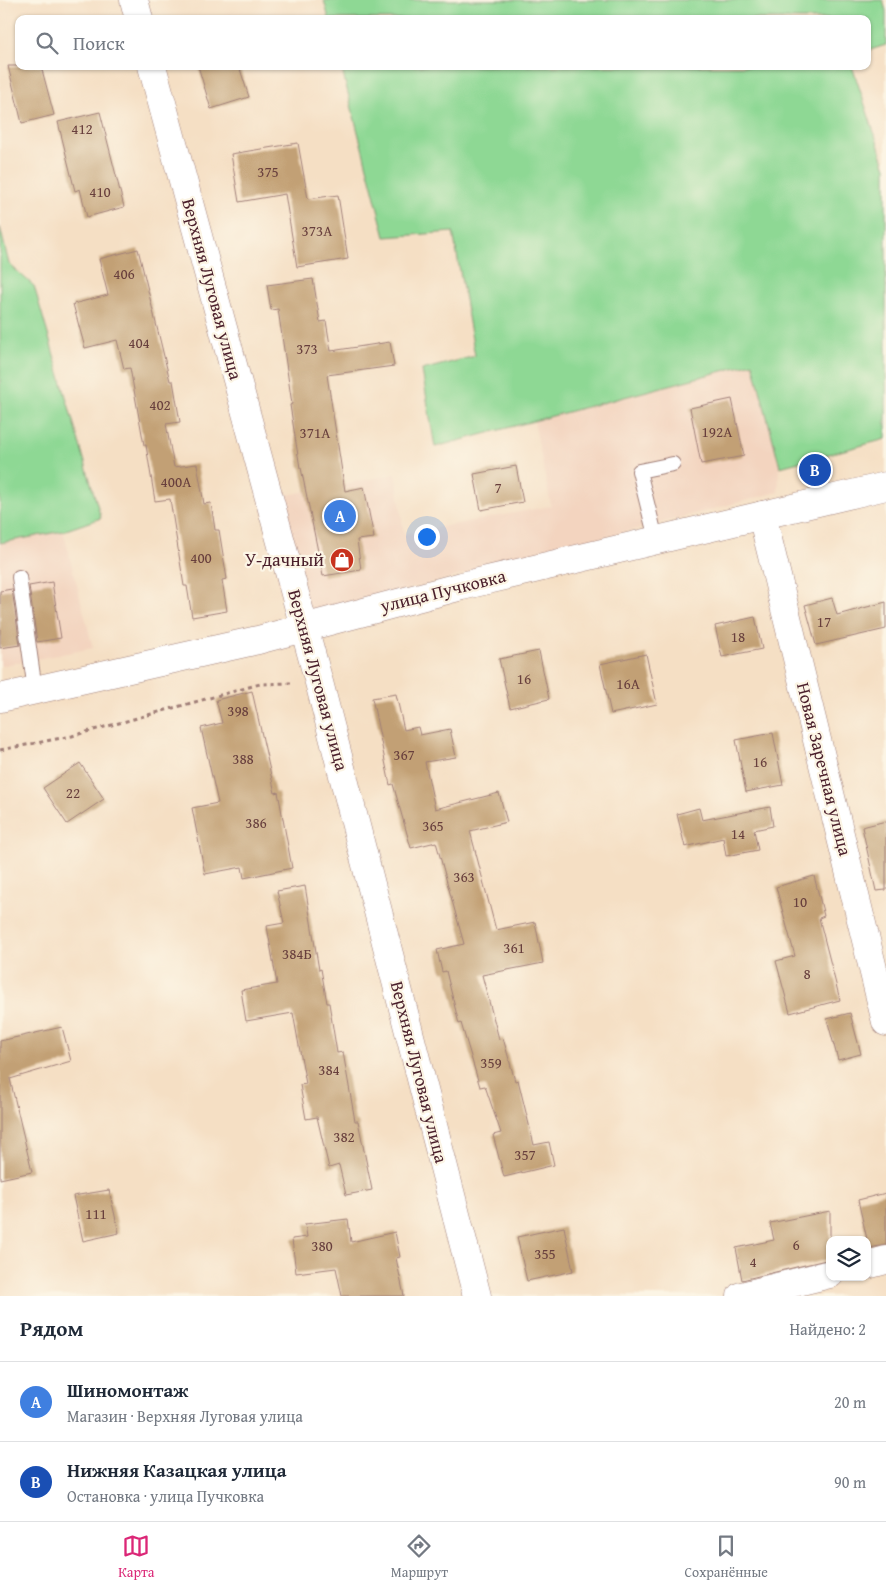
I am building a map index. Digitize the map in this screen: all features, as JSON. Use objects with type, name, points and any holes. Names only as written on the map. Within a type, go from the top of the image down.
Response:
[{"type":"street","points":[[134,0],[138,15]]},
{"type":"street","name":"Верхняя Луговая улица","points":[[153,70],[320,686],[477,1296]]},
{"type":"street","name":"улица Пучковка","points":[[0,698],[258,640],[462,586],[886,486]]},
{"type":"street","name":"Новая Заречная улица","points":[[762,515],[886,1022]]},
{"type":"street","points":[[871,1264],[886,1260]]},
{"type":"street","points":[[741,1296],[826,1275]]},
{"type":"lane","points":[[656,539],[639,471],[673,464]]},
{"type":"lane","points":[[18,577],[35,690]]},
{"type":"path","points":[[0,750],[81,733],[260,684],[276,683],[320,686]]},
{"type":"shaded area","points":[[753,363],[780,467],[778,492],[287,621],[261,500],[396,474],[404,534],[551,506],[534,421]]},
{"type":"shaded area","points":[[63,531],[93,648],[0,666],[0,543]]},
{"type":"green space","points":[[324,0],[883,0],[886,11],[886,45],[871,50],[871,15],[328,15]]},
{"type":"green space","points":[[342,70],[853,70],[886,168],[886,439],[780,467],[753,363],[435,447],[422,370],[475,356],[453,232],[385,237]]},
{"type":"green space","points":[[0,227],[9,264],[34,286],[101,518],[63,531],[0,543]]},
{"type":"building","points":[[8,66],[15,66],[15,70],[42,70],[54,115],[22,123]]},
{"type":"building","points":[[199,70],[240,70],[249,97],[211,109]]},
{"type":"building","points":[[100,112],[124,207],[87,217],[80,189],[75,191],[58,122]]},
{"type":"building","points":[[298,143],[308,199],[338,195],[348,259],[297,267],[285,194],[239,202],[231,154]]},
{"type":"building","points":[[138,249],[170,381],[173,381],[180,422],[166,424],[174,467],[197,464],[204,504],[211,503],[215,530],[219,530],[227,579],[222,580],[227,611],[192,617],[187,586],[184,586],[170,499],[155,501],[146,445],[144,445],[130,368],[124,369],[117,340],[85,348],[73,304],[108,295],[99,259]]},
{"type":"building","points":[[313,279],[320,322],[326,321],[331,351],[390,342],[394,366],[327,375],[345,491],[364,487],[374,538],[357,540],[361,570],[323,576],[300,468],[278,309],[271,310],[267,285]]},
{"type":"building","points":[[732,399],[744,456],[701,464],[690,408]]},
{"type":"building","points":[[516,466],[523,502],[481,510],[474,474]]},
{"type":"building","points":[[52,582],[61,638],[37,642],[29,586]]},
{"type":"building","points":[[12,589],[20,645],[0,648],[0,591]]},
{"type":"building","points":[[832,598],[837,615],[886,602],[886,629],[816,645],[805,605]]},
{"type":"building","points":[[755,617],[762,649],[722,657],[715,626]]},
{"type":"building","points":[[539,651],[549,699],[510,708],[499,659]]},
{"type":"building","points":[[646,654],[657,704],[611,714],[600,664]]},
{"type":"building","points":[[252,691],[275,793],[278,792],[292,868],[244,878],[242,867],[205,874],[192,808],[218,803],[201,728],[222,723],[216,700]]},
{"type":"building","points":[[396,694],[404,730],[418,727],[420,735],[450,729],[456,757],[425,762],[435,809],[499,793],[507,822],[470,831],[496,930],[535,922],[543,963],[482,975],[499,1039],[503,1038],[515,1081],[518,1080],[534,1145],[549,1142],[554,1165],[504,1177],[493,1135],[501,1133],[485,1086],[480,1087],[461,1023],[459,1024],[446,971],[442,972],[437,950],[464,944],[436,842],[411,848],[393,784],[390,785],[372,698]]},
{"type":"building","points":[[773,733],[783,785],[746,792],[736,740]]},
{"type":"building","points":[[80,763],[104,799],[67,824],[43,788]]},
{"type":"building","points":[[770,807],[773,826],[754,830],[758,850],[726,856],[723,838],[685,847],[677,814],[699,808],[702,820]]},
{"type":"building","points":[[886,821],[886,890],[876,891],[862,827]]},
{"type":"building","points":[[814,876],[824,916],[819,918],[840,1000],[790,1013],[776,961],[795,956],[776,887]]},
{"type":"building","points":[[305,886],[319,970],[321,969],[327,1003],[329,1003],[337,1053],[343,1052],[355,1121],[358,1121],[372,1190],[346,1195],[339,1165],[329,1168],[317,1117],[306,1119],[300,1085],[306,1084],[293,1013],[246,1021],[241,990],[277,984],[267,926],[284,923],[277,891]]},
{"type":"building","points":[[850,1013],[861,1054],[838,1060],[827,1019]]},
{"type":"building","points":[[62,1027],[71,1061],[10,1079],[32,1172],[0,1179],[0,1041]]},
{"type":"building","points":[[109,1190],[119,1233],[83,1241],[73,1196]]},
{"type":"building","points":[[886,1193],[886,1245],[871,1248],[871,1236],[866,1236],[858,1200]]},
{"type":"building","points":[[830,1211],[830,1236],[826,1236],[826,1260],[742,1280],[736,1248],[774,1240],[770,1223]]},
{"type":"building","points":[[348,1219],[351,1242],[395,1232],[400,1257],[396,1258],[404,1296],[342,1296],[336,1268],[296,1273],[292,1239],[307,1237],[305,1224]]},
{"type":"building","points":[[564,1227],[573,1271],[527,1281],[517,1237]]},
{"type":"place","name":"Нижняя Казацкая улица","points":[[815,470]]},
{"type":"place","name":"Шиномонтаж","points":[[340,516]]},
{"type":"place","name":"У-дачный","points":[[342,560]]}]
